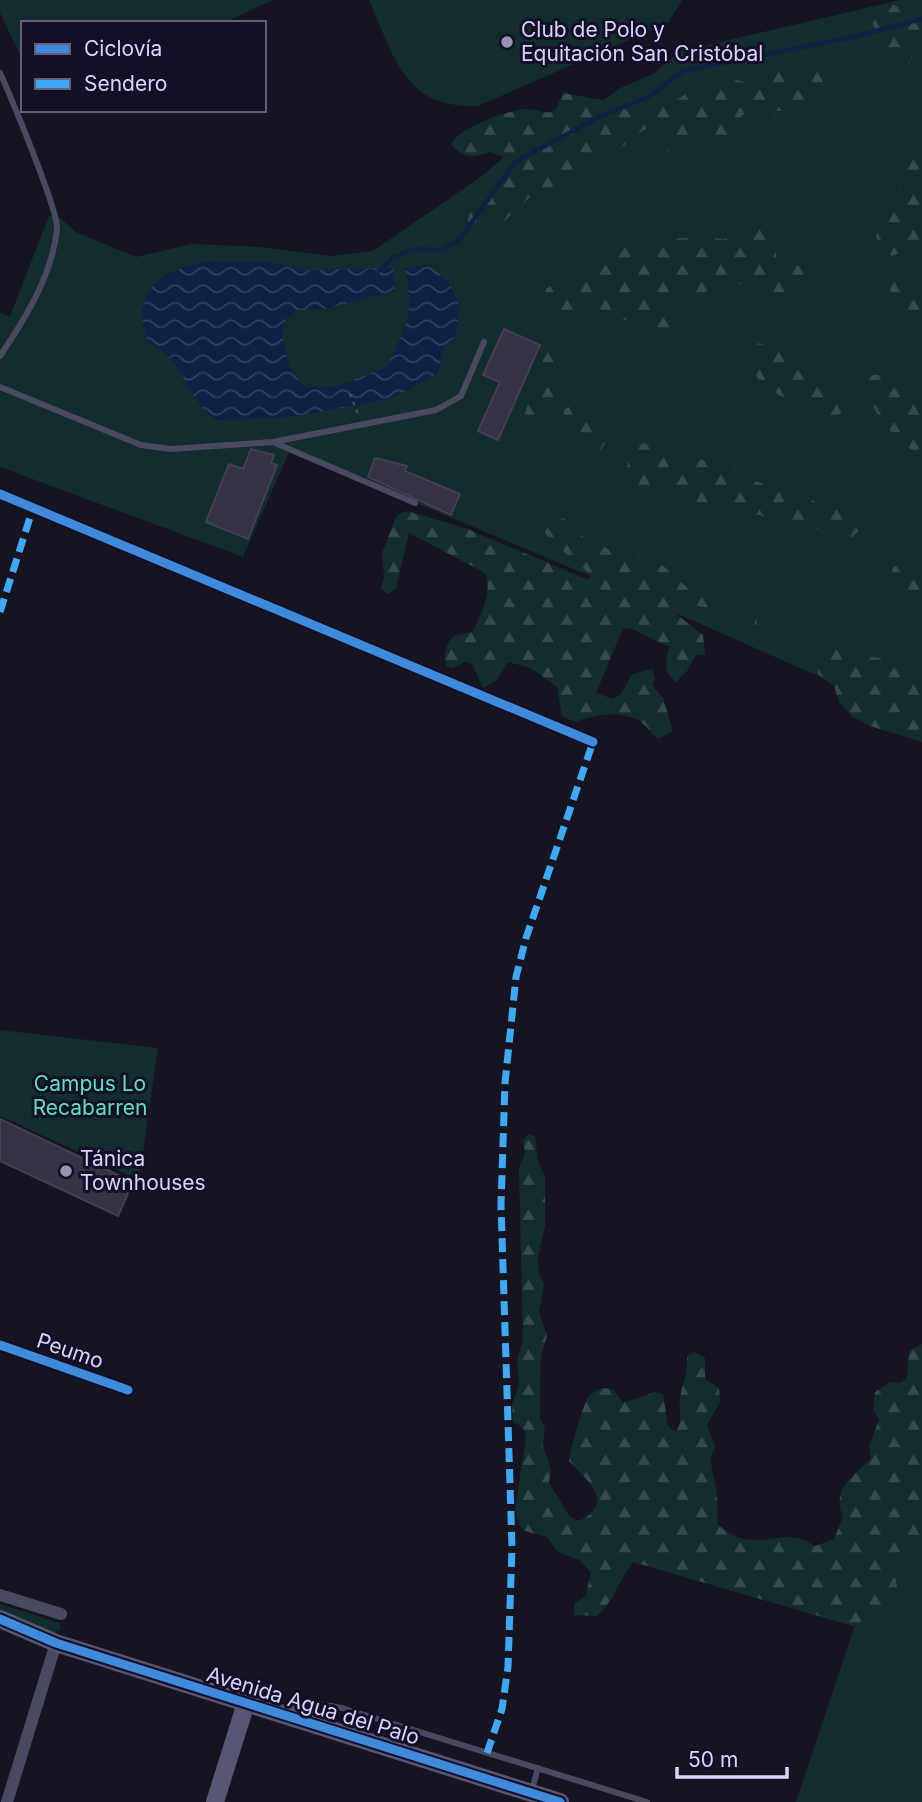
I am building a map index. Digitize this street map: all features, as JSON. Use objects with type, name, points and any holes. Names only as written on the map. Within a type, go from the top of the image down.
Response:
[{"type":"street","points":[[0,494],[593,742]]},
{"type":"street","name":"Peumo","points":[[0,1345],[128,1390]]},
{"type":"street","points":[[0,1595],[61,1614]]},
{"type":"street","name":"Avenida Agua del Palo","points":[[0,1619],[56,1643]]},
{"type":"street","name":"Avenida Agua del Palo","points":[[0,1629],[56,1643],[560,1802]]},
{"type":"street","points":[[7,1802],[56,1643]]},
{"type":"street","points":[[215,1802],[246,1703]]},
{"type":"lane","points":[[0,73],[57,227],[44,278],[24,321],[0,356]]},
{"type":"lane","points":[[0,387],[141,445],[170,449],[273,442],[436,410],[461,396],[484,342]]},
{"type":"lane","points":[[273,442],[415,503]]},
{"type":"lane","points":[[269,1710],[313,1703],[342,1709],[647,1802]]},
{"type":"lane","points":[[531,1793],[538,1768]]},
{"type":"path","points":[[350,394],[361,420]]},
{"type":"green space","points":[[0,0],[273,0],[227,21],[21,21],[21,57],[0,13]]},
{"type":"green space","name":"Club de Polo y Equitación San Cristóbal","points":[[369,0],[682,0],[668,23],[478,106],[453,105],[433,99],[418,89],[395,59]]},
{"type":"green space","name":"Club de Polo y Equitación San Cristóbal","points":[[900,0],[922,0],[922,722],[626,591],[290,450],[243,557],[0,467],[0,313],[10,316],[49,216],[59,217],[76,232],[136,257],[192,244],[259,247],[331,256],[373,251],[482,176],[504,157],[601,102],[620,88],[653,74],[678,52]]},
{"type":"green space","points":[[888,3],[911,14],[919,24],[922,49],[915,51],[907,67],[880,60],[875,55],[883,38],[872,24],[875,7]]},
{"type":"green space","points":[[817,52],[832,63],[809,110],[776,111],[771,123],[760,124],[753,114],[742,115],[738,136],[727,143],[704,139],[690,144],[676,156],[667,153],[678,130],[667,126],[647,128],[606,159],[597,156],[566,173],[552,187],[532,195],[497,228],[476,235],[468,221],[477,196],[504,165],[504,157],[490,152],[464,155],[451,144],[473,126],[524,109],[555,111],[563,93],[607,101],[628,111],[668,105],[691,91],[736,80],[754,84],[781,69],[794,83],[807,67],[807,55]]},
{"type":"green space","points":[[922,150],[922,244],[892,256],[879,247],[876,235],[899,189],[902,170]]},
{"type":"green space","points":[[756,222],[775,238],[777,269],[796,264],[806,269],[807,280],[800,292],[773,292],[725,282],[694,298],[672,298],[667,303],[678,328],[673,334],[656,337],[628,321],[596,315],[578,313],[567,324],[551,321],[542,298],[547,288],[629,246],[660,245],[670,239],[724,239]]},
{"type":"green space","points":[[922,276],[922,320],[896,299],[885,283],[893,277]]},
{"type":"green space","points":[[544,342],[556,342],[566,363],[554,398],[536,428],[527,425],[525,413],[542,377]]},
{"type":"green space","points":[[759,343],[821,369],[843,401],[844,412],[827,420],[760,385],[753,365],[753,348]]},
{"type":"green space","points":[[873,375],[889,376],[910,387],[919,409],[922,456],[894,435],[877,413],[867,391],[867,380]]},
{"type":"green space","points":[[572,404],[591,412],[605,444],[594,457],[582,456],[565,432],[564,410]]},
{"type":"green space","points":[[646,443],[658,456],[703,460],[716,454],[722,455],[732,461],[739,480],[759,482],[778,492],[801,492],[821,506],[847,509],[865,516],[865,526],[852,537],[805,526],[789,529],[760,515],[738,514],[729,499],[722,496],[704,505],[666,492],[641,492],[628,479],[627,453],[630,446]]},
{"type":"green space","points":[[407,511],[465,528],[586,579],[591,577],[545,533],[547,524],[560,517],[567,520],[596,550],[604,547],[621,556],[642,555],[652,559],[671,572],[695,595],[708,590],[725,604],[756,612],[757,623],[750,632],[743,633],[716,611],[688,603],[675,613],[703,635],[705,655],[696,655],[687,671],[676,682],[667,670],[669,647],[632,629],[623,628],[596,693],[613,699],[621,694],[632,674],[652,669],[655,678],[652,685],[663,698],[673,731],[658,739],[642,723],[618,715],[591,717],[575,722],[562,716],[557,687],[531,668],[508,662],[496,681],[483,688],[472,664],[464,662],[453,668],[446,666],[445,654],[451,639],[453,636],[472,632],[482,611],[488,588],[485,573],[409,533],[396,588],[388,594],[381,588],[384,577],[382,553],[397,515]]},
{"type":"green space","points":[[922,552],[922,592],[901,590],[891,579],[893,567],[912,561]]},
{"type":"green space","points":[[839,647],[870,657],[922,662],[922,742],[870,726],[853,717],[839,702],[834,686],[818,674],[818,656]]},
{"type":"green space","name":"Campus Lo Recabarren","points":[[0,1030],[158,1048],[139,1180],[0,1116]]},
{"type":"green space","points":[[529,1134],[535,1136],[538,1161],[545,1177],[545,1226],[538,1257],[539,1274],[544,1284],[539,1312],[547,1336],[541,1356],[540,1419],[545,1428],[543,1446],[551,1469],[549,1483],[570,1517],[579,1521],[596,1507],[595,1491],[569,1461],[588,1397],[601,1388],[613,1389],[623,1403],[655,1392],[663,1394],[668,1426],[675,1432],[680,1420],[680,1397],[687,1357],[694,1352],[705,1358],[705,1379],[719,1388],[720,1402],[707,1425],[715,1447],[710,1459],[717,1493],[718,1525],[733,1535],[746,1539],[791,1537],[815,1546],[834,1539],[843,1517],[840,1507],[842,1490],[871,1458],[869,1447],[879,1419],[873,1410],[875,1392],[890,1382],[900,1383],[907,1378],[909,1351],[922,1344],[922,1550],[919,1546],[906,1545],[902,1552],[896,1580],[903,1601],[885,1620],[861,1632],[856,1627],[633,1562],[597,1616],[574,1615],[574,1604],[586,1595],[591,1572],[579,1560],[558,1552],[547,1537],[525,1531],[520,1526],[515,1510],[526,1437],[523,1428],[513,1421],[512,1405],[519,1385],[517,1360],[523,1340],[519,1168],[525,1154],[523,1140]]},
{"type":"green space","points":[[922,1424],[922,1802],[796,1802]]},
{"type":"green space","points":[[0,1604],[60,1623],[60,1630],[54,1633],[0,1613]]},
{"type":"water","points":[[208,261],[271,262],[304,270],[393,268],[394,291],[329,308],[295,311],[284,322],[282,336],[290,369],[304,387],[335,387],[387,367],[405,327],[410,304],[406,268],[428,265],[449,282],[460,308],[456,334],[444,349],[438,373],[397,396],[367,404],[282,418],[217,420],[199,403],[171,360],[162,350],[149,343],[143,325],[142,309],[146,296],[163,277],[176,270]]},
{"type":"building","points":[[504,329],[540,345],[498,440],[478,431],[500,382],[483,375]]},
{"type":"building","points":[[251,449],[274,455],[271,463],[277,465],[248,539],[206,522],[229,464],[243,469]]},
{"type":"building","points":[[375,458],[407,466],[405,471],[460,494],[451,515],[368,477]]},
{"type":"building","name":"Tánica Townhouses","points":[[0,1119],[133,1182],[118,1216],[0,1161]]},
{"type":"waterway","points":[[379,271],[392,258],[414,249],[442,250],[459,240],[515,162],[601,116],[650,96],[683,71],[853,37],[922,19]]},
{"type":"marked path","points":[[0,612],[33,508]]},
{"type":"marked path","points":[[487,1753],[502,1709],[508,1667],[512,1547],[501,1205],[505,1083],[516,977],[526,938],[593,742]]},
{"type":"cycle path","points":[[0,494],[593,742]]},
{"type":"cycle path","points":[[0,1345],[128,1390]]},
{"type":"cycle path","points":[[0,1619],[56,1643],[560,1802]]},
{"type":"place","name":"Club de Polo y Equitación San Cristóbal","points":[[507,42]]},
{"type":"place","name":"Tánica Townhouses","points":[[66,1171]]}]
